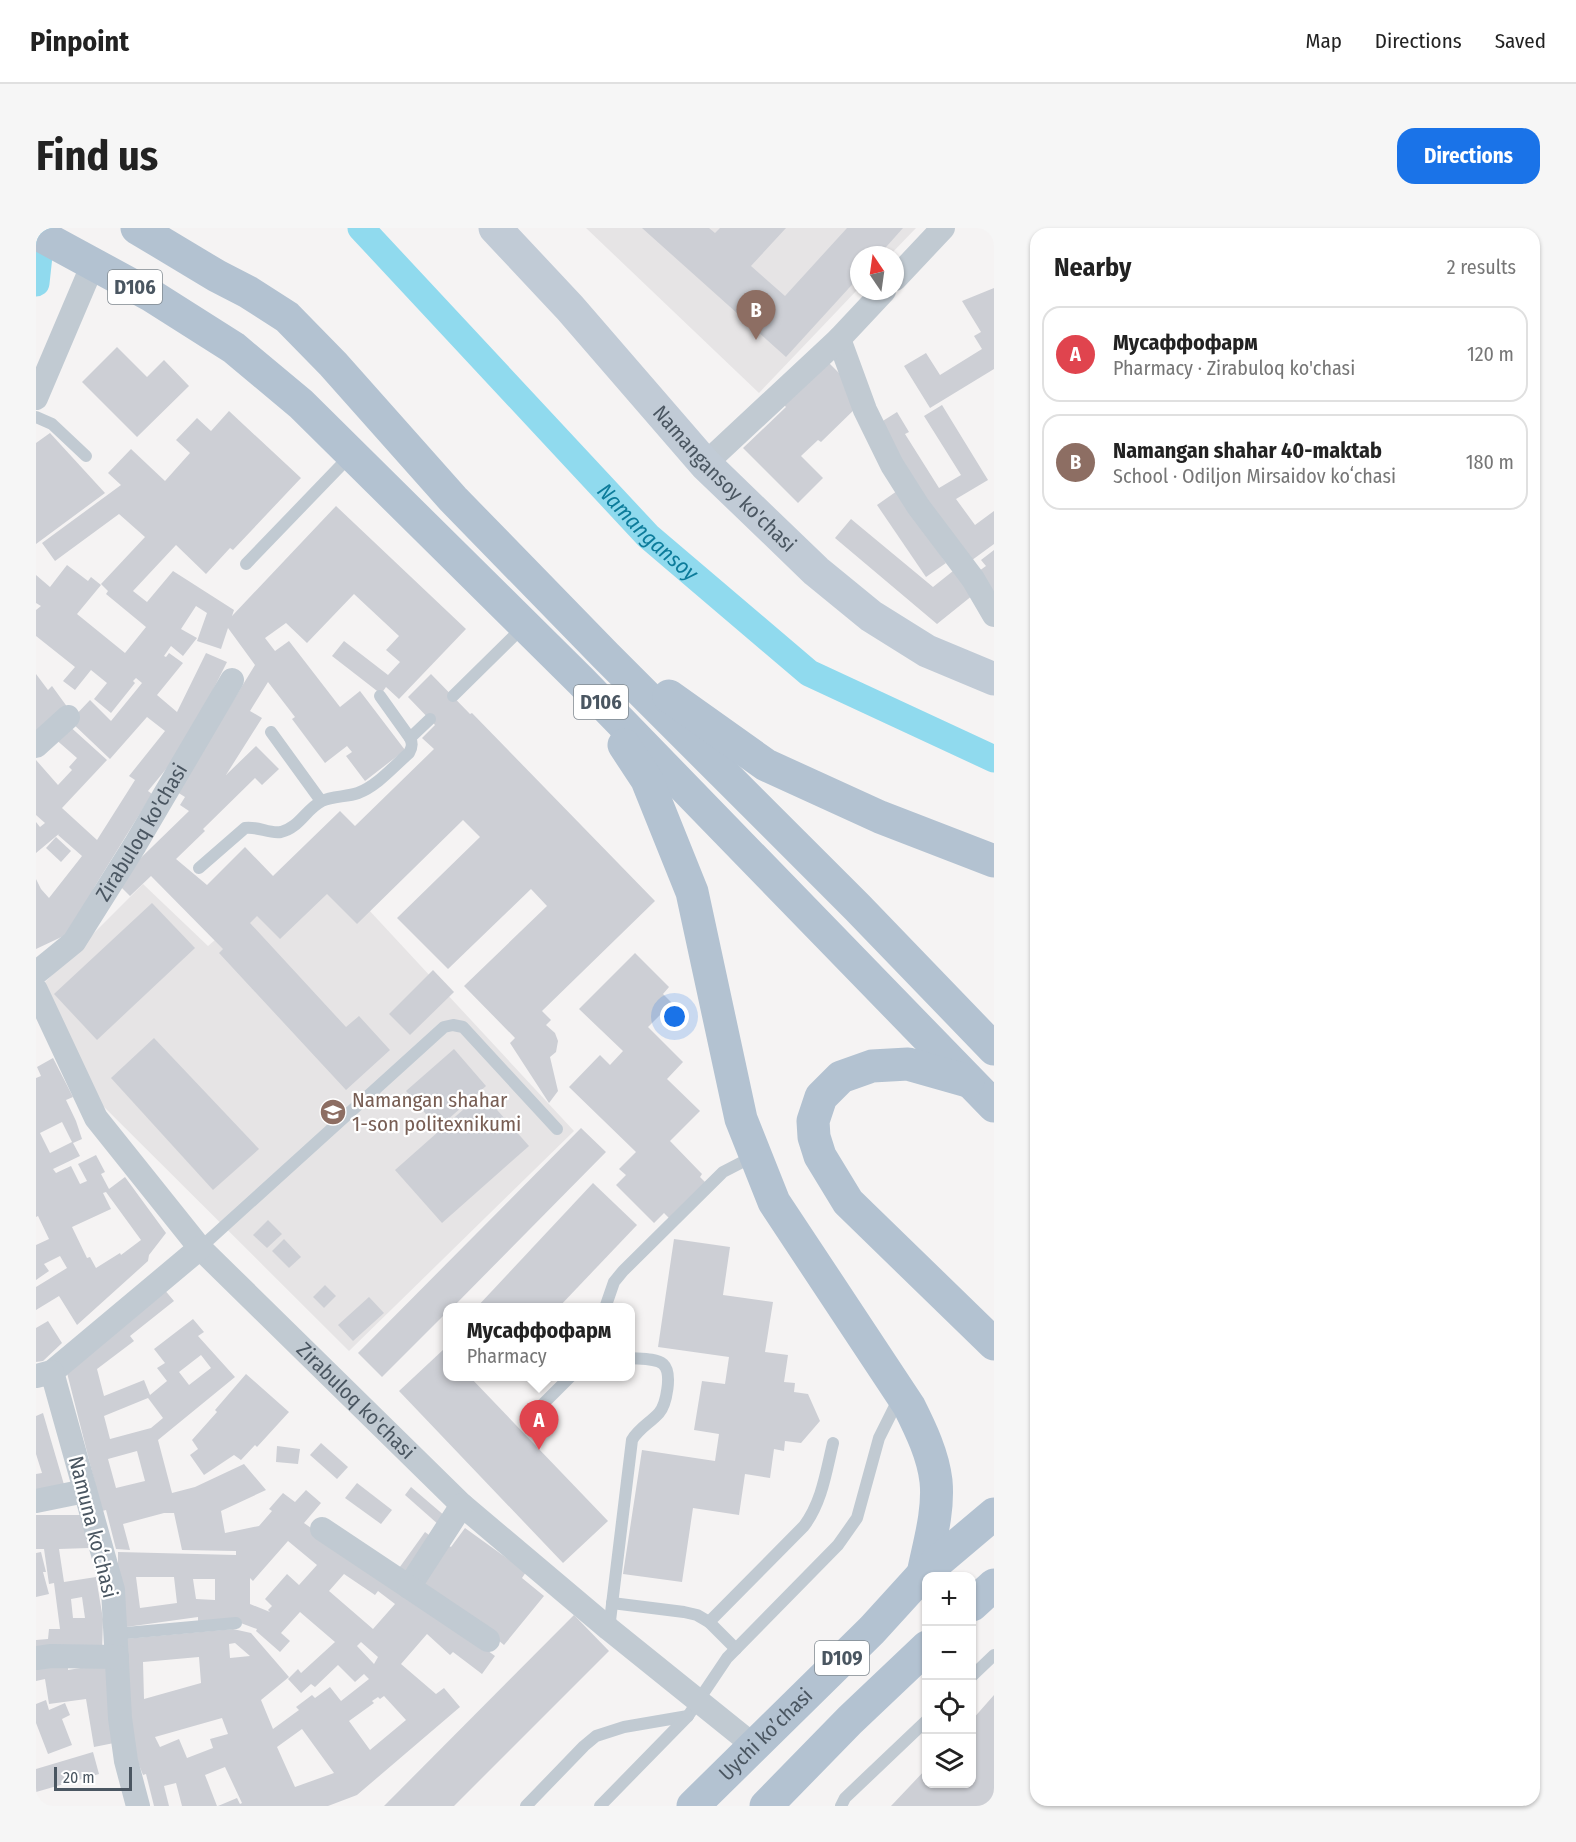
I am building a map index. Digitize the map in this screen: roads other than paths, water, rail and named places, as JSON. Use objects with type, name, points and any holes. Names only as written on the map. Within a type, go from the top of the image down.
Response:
[{"type":"main road","name":"D106","points":[[137,228],[287,317],[333,364],[453,499],[857,907],[994,1049]]},
{"type":"main road","name":"D106","points":[[36,233],[152,296],[234,348],[301,404],[581,681],[994,1106]]},
{"type":"main road","points":[[606,656],[655,685],[766,765],[880,817],[994,861]]},
{"type":"main road","points":[[581,681],[647,780],[692,892],[741,1119],[774,1202],[922,1430],[932,1459],[936,1482],[934,1524],[923,1572]]},
{"type":"main road","points":[[971,1082],[908,1064],[872,1066],[842,1077],[821,1097],[813,1121],[814,1137],[820,1156],[848,1202],[994,1344]]},
{"type":"main road","name":"Uychi ko’chasi","points":[[925,1572],[994,1514]]},
{"type":"main road","name":"Uychi ko’chasi","points":[[693,1806],[872,1630],[922,1575]]},
{"type":"main road","points":[[976,1601],[994,1585]]},
{"type":"main road","name":"D109","points":[[766,1806],[850,1720],[922,1652]]},
{"type":"street","points":[[904,269],[943,228]]},
{"type":"street","name":"Namangansoy ko'chasi","points":[[505,234],[705,464],[816,571],[871,616],[927,651],[994,679]]},
{"type":"street","points":[[36,398],[86,261]]},
{"type":"street","points":[[705,464],[839,339],[876,300]]},
{"type":"street","points":[[839,339],[865,410],[892,465],[918,506],[973,579],[994,615]]},
{"type":"street","name":"Zirabuloq ko'chasi","points":[[36,973],[74,942],[135,845],[232,680]]},
{"type":"street","points":[[36,746],[68,717]]},
{"type":"street","name":"Zirabuloq ko'chasi","points":[[36,990],[96,1118],[200,1248],[462,1505],[609,1629],[693,1708],[753,1745]]},
{"type":"street","points":[[44,1374],[200,1248]]},
{"type":"street","name":"Namuna koʻchasi","points":[[44,1374],[85,1491],[112,1590],[120,1718],[126,1761],[138,1806]]},
{"type":"street","points":[[36,1501],[85,1491]]},
{"type":"street","points":[[409,1587],[462,1505]]},
{"type":"street","points":[[322,1529],[488,1640]]},
{"type":"street","points":[[36,1658],[116,1646]]},
{"type":"lane","points":[[36,417],[52,424],[86,456]]},
{"type":"lane","points":[[246,564],[351,454]]},
{"type":"lane","points":[[453,696],[525,625]]},
{"type":"lane","points":[[199,868],[245,828],[252,827],[279,832],[287,830],[321,801],[350,796],[368,788],[409,753],[412,748],[410,738],[380,696]]},
{"type":"lane","points":[[410,738],[430,719]]},
{"type":"lane","points":[[271,732],[321,801]]},
{"type":"lane","points":[[200,1248],[444,1028],[453,1025],[463,1027],[557,1129]]},
{"type":"lane","points":[[607,1303],[614,1282],[623,1271],[723,1172],[755,1155]]},
{"type":"lane","points":[[609,1629],[632,1440],[637,1432],[660,1412],[666,1396],[668,1377],[663,1364],[635,1359]]},
{"type":"lane","points":[[534,1413],[567,1381]]},
{"type":"lane","points":[[600,1806],[693,1708],[736,1648],[848,1533],[857,1518],[879,1438],[901,1395]]},
{"type":"lane","points":[[709,1622],[804,1526],[813,1513],[819,1497],[833,1443]]},
{"type":"lane","points":[[612,1603],[697,1615],[709,1622],[736,1648]]},
{"type":"lane","points":[[116,1646],[236,1623]]},
{"type":"lane","points":[[976,1672],[994,1655]]},
{"type":"lane","points":[[525,1806],[596,1736],[693,1708]]},
{"type":"lane","points":[[841,1806],[845,1798],[922,1725]]},
{"type":"waterway","points":[[36,283],[42,228]]},
{"type":"waterway","name":"Namangansoy","points":[[361,228],[648,536],[809,673],[994,759]]},
{"type":"place","name":"Namangan shahar 40-maktab","points":[[756,340]]},
{"type":"place","name":"Namangan shahar 1-son politexnikumi","points":[[333,1112]]},
{"type":"place","name":"Мусаффофарм","points":[[539,1450]]}]
